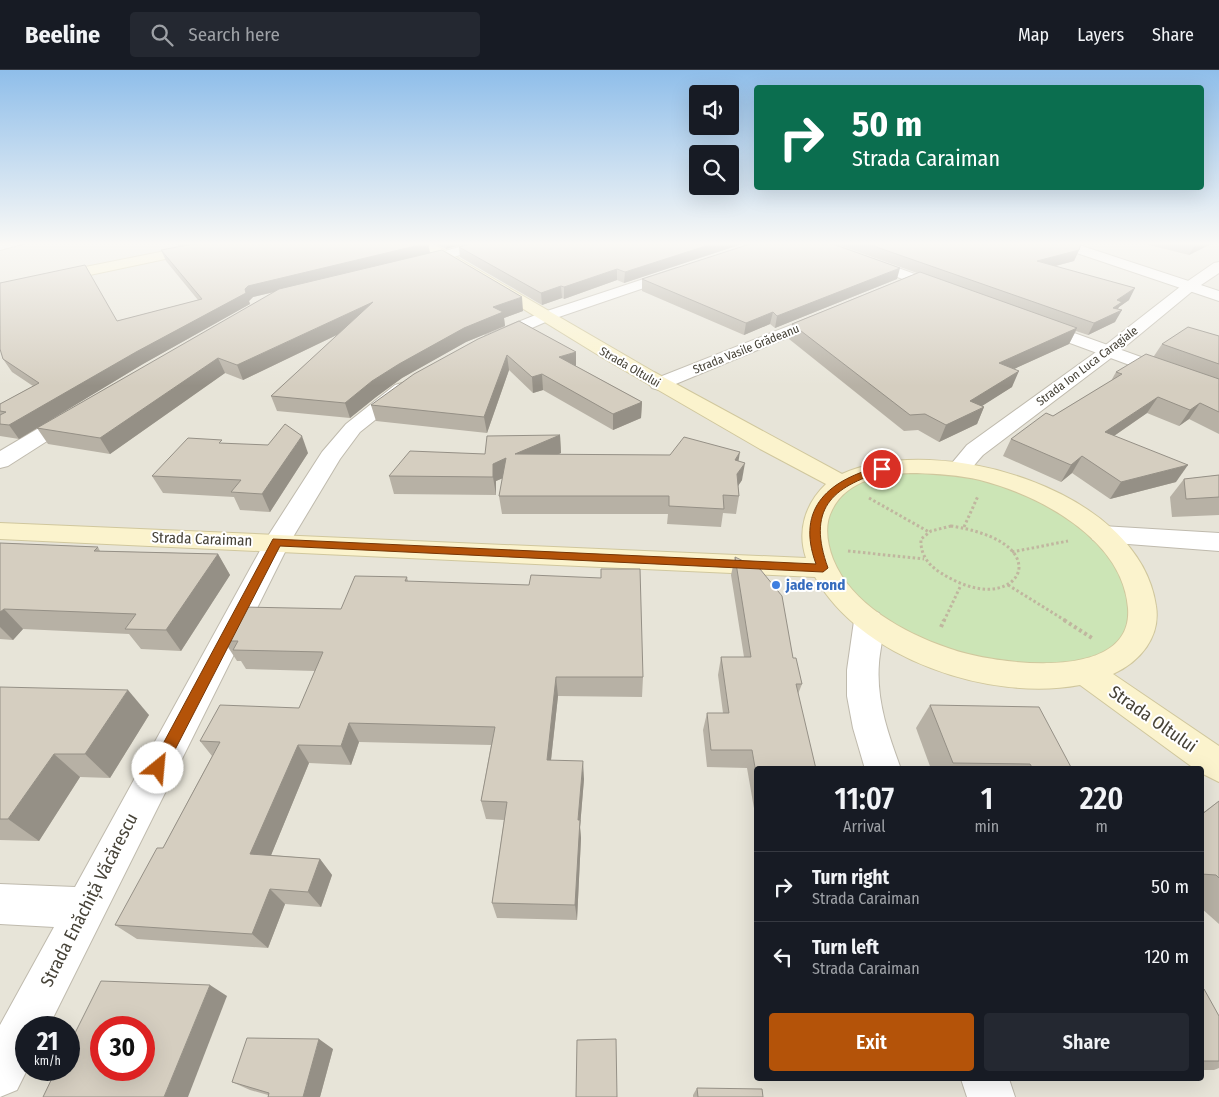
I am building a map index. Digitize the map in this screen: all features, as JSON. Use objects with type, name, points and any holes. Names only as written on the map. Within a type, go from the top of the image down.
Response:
[{"type":"main road","name":"Strada Oltului","points":[[500,291],[659,384],[810,468],[843,484]]},
{"type":"main road","points":[[932,466],[986,475],[1021,486],[1056,502],[1080,516],[1120,552],[1137,579],[1144,610],[1137,638],[1121,656],[1086,672],[1045,676],[993,672],[929,654],[893,636],[869,621],[841,596],[819,558],[814,532],[816,517],[826,498],[843,484],[862,475],[890,468],[932,466]]},
{"type":"main road","name":"Strada Caraiman","points":[[0,531],[276,542],[819,558]]},
{"type":"main road","name":"Strada Oltului","points":[[1086,672],[1219,766]]},
{"type":"street","points":[[472,348],[544,318],[623,291]]},
{"type":"street","points":[[948,291],[962,296]]},
{"type":"street","name":"Strada Ion Luca Caragiale","points":[[958,469],[975,450],[1109,352],[1184,291]]},
{"type":"street","points":[[1204,291],[1219,296]]},
{"type":"street","name":"Strada Vasile Grădeanu","points":[[659,384],[842,309]]},
{"type":"street","points":[[1026,320],[1219,392]]},
{"type":"street","name":"Strada Enăchiță Văcărescu","points":[[0,1073],[84,908],[276,542],[324,465],[353,428],[384,402],[416,380]]},
{"type":"street","points":[[0,461],[89,407]]},
{"type":"street","points":[[1102,534],[1219,542]]},
{"type":"street","points":[[869,621],[863,662],[862,688],[872,736],[882,766]]},
{"type":"street","points":[[0,904],[84,908]]},
{"type":"street","points":[[986,1081],[991,1097]]},
{"type":"path","points":[[964,527],[986,475]]},
{"type":"path","points":[[843,484],[929,532]]},
{"type":"path","points":[[945,527],[964,527],[991,536],[1012,552],[1018,562],[1020,571],[1016,579],[1008,585],[995,589],[978,589],[945,578],[933,569],[925,560],[921,551],[923,537],[929,532],[945,527]]},
{"type":"path","points":[[1012,552],[1102,534]]},
{"type":"path","points":[[819,558],[925,560]]},
{"type":"path","points":[[929,654],[961,584]]},
{"type":"path","points":[[1008,585],[1121,656]]},
{"type":"shaded area","points":[[0,291],[1219,291],[1219,1097],[0,1097]]},
{"type":"green space","points":[[907,466],[1021,486],[1120,552],[1137,638],[1045,676],[893,636],[815,548],[843,484]]},
{"type":"building","points":[[0,291],[100,291],[117,321],[202,299],[195,291],[245,291],[246,293],[136,352],[9,425],[0,424],[0,415],[6,412],[0,411],[0,404],[39,383],[3,359],[0,349]]},
{"type":"building","points":[[276,291],[512,291],[522,297],[493,307],[503,312],[464,328],[399,364],[372,381],[345,403],[271,396],[373,302],[237,365],[218,358],[100,438],[37,428]]},
{"type":"building","points":[[670,291],[841,291],[777,316],[773,312],[746,323]]},
{"type":"building","points":[[873,291],[973,291],[1077,328],[999,363],[1019,371],[970,401],[984,407],[946,425],[925,414],[910,415],[792,324]]},
{"type":"building","points":[[1002,291],[1131,291],[1117,300],[1122,302],[1113,308],[1122,310],[1094,323]]},
{"type":"building","points":[[519,321],[576,352],[559,357],[642,402],[613,414],[542,374],[532,377],[507,355],[484,417],[371,405],[414,374],[478,339]]},
{"type":"building","points":[[1188,327],[1219,336],[1219,364],[1162,344]]},
{"type":"building","points":[[1146,354],[1219,379],[1219,412],[1200,403],[1190,410],[1158,397],[1105,432],[1188,465],[1121,482],[1082,456],[1071,465],[1011,439],[1046,413],[1053,416],[1122,374],[1116,372]]},
{"type":"building","points":[[285,424],[302,436],[262,494],[231,492],[241,480],[152,476],[188,438],[222,440],[219,443],[268,445]]},
{"type":"building","points":[[560,435],[515,454],[670,455],[684,437],[740,452],[735,460],[745,463],[737,474],[739,496],[723,495],[724,509],[669,506],[669,496],[499,496],[506,458],[493,464],[493,477],[389,476],[410,451],[485,454],[487,436]]},
{"type":"building","points":[[1219,475],[1219,497],[1186,499],[1184,479]]},
{"type":"building","points":[[0,543],[98,547],[94,551],[218,554],[166,630],[125,629],[136,614],[4,609],[0,612]]},
{"type":"building","points":[[735,557],[760,569],[782,596],[793,658],[796,658],[802,684],[796,684],[815,766],[755,766],[752,750],[711,750],[707,713],[729,713],[721,657],[751,657]]},
{"type":"building","points":[[601,569],[640,569],[643,677],[556,677],[547,760],[583,761],[578,820],[580,820],[575,905],[492,903],[507,802],[481,801],[495,727],[349,723],[341,746],[298,745],[250,854],[320,859],[308,892],[270,889],[252,934],[115,925],[157,848],[163,848],[220,742],[200,741],[220,705],[299,708],[323,652],[233,650],[238,641],[224,641],[243,607],[341,609],[355,576],[407,577],[405,581],[529,585],[531,575],[601,578]]},
{"type":"building","points":[[0,687],[128,690],[85,754],[54,754],[8,819],[0,819]]},
{"type":"building","points":[[930,705],[1039,707],[1070,766],[1031,766],[1030,764],[953,763]]},
{"type":"building","points":[[1219,801],[1219,878],[1216,875],[1204,874],[1204,813]]},
{"type":"building","points":[[101,981],[210,985],[164,1097],[43,1097],[51,1081],[80,1081],[80,1023]]},
{"type":"building","points":[[1204,989],[1219,1016],[1219,1061],[1204,1061]]},
{"type":"building","points":[[247,1038],[319,1039],[303,1097],[268,1097],[269,1093],[232,1082]]},
{"type":"building","points":[[616,1039],[617,1097],[576,1097],[577,1040]]},
{"type":"building","points":[[697,1088],[762,1089],[763,1097],[698,1097]]},
{"type":"place","name":"jade rond","points":[[776,585]]},
{"type":"route","points":[[158,768],[276,542],[823,568],[815,548],[814,532],[816,517],[826,498],[843,484],[862,475],[882,469]]}]
